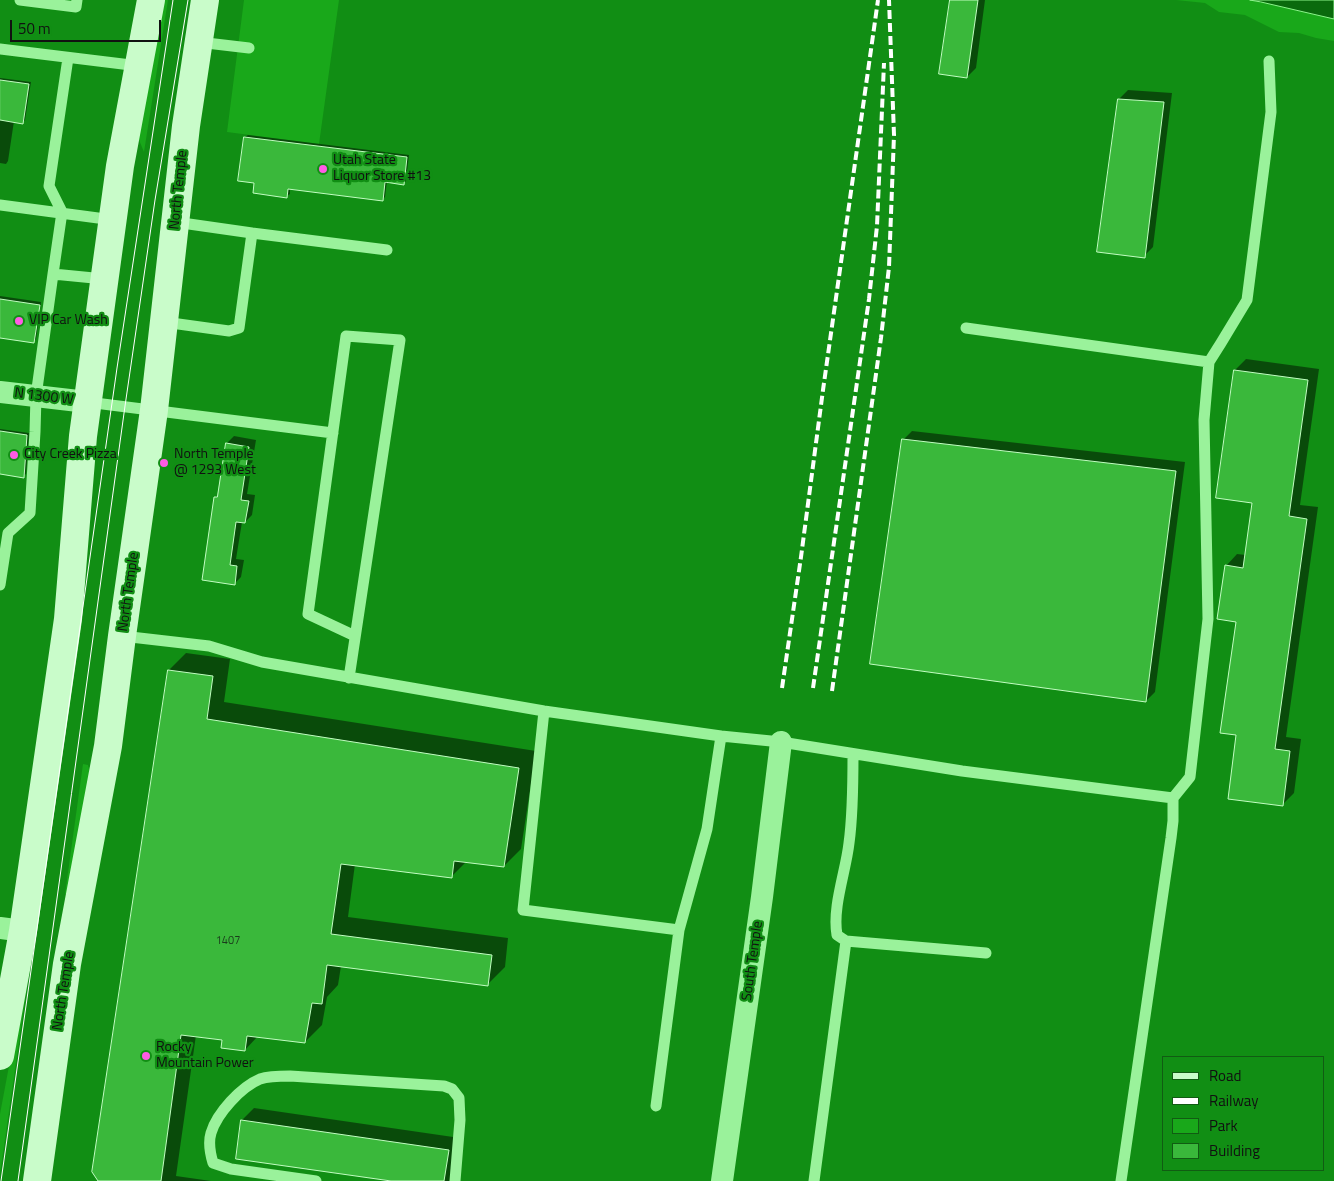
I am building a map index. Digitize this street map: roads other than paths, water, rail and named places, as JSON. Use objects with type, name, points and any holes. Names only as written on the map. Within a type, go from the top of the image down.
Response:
[{"type":"main road","points":[[0,1056],[12,929],[68,619],[83,436],[120,166],[151,0]]},
{"type":"main road","name":"North Temple","points":[[37,1181],[67,964],[108,746],[154,410],[186,126],[205,0]]},
{"type":"street","name":"N 1300 W","points":[[0,392],[88,402]]},
{"type":"street","name":"South Temple","points":[[722,1181],[762,897],[781,742]]},
{"type":"lane","points":[[20,0],[76,7],[77,0]]},
{"type":"lane","points":[[198,42],[249,48]]},
{"type":"lane","points":[[0,49],[139,66]]},
{"type":"lane","points":[[0,585],[4,533],[30,513],[36,396],[62,212],[49,186],[68,58]]},
{"type":"lane","points":[[1121,1181],[1171,838],[1173,798],[1190,777],[1208,619],[1204,420],[1208,362],[1247,300],[1271,112],[1269,61]]},
{"type":"lane","points":[[0,205],[113,220]]},
{"type":"lane","points":[[175,222],[387,250]]},
{"type":"lane","points":[[164,322],[229,332],[239,328],[252,233]]},
{"type":"lane","points":[[53,274],[104,279]]},
{"type":"lane","points":[[966,328],[1208,362]]},
{"type":"lane","points":[[349,678],[400,340],[346,336],[308,614],[355,636]]},
{"type":"lane","points":[[88,402],[333,433]]},
{"type":"lane","points":[[122,636],[209,646],[262,662],[544,711],[722,736],[781,742],[962,771],[1173,798]]},
{"type":"lane","points":[[544,711],[523,910],[679,930]]},
{"type":"lane","points":[[656,1106],[679,930],[707,829],[722,736]]},
{"type":"lane","points":[[854,754],[850,843],[835,925],[837,935],[846,941],[986,953]]},
{"type":"lane","points":[[814,1181],[846,941]]},
{"type":"lane","points":[[316,1181],[231,1169],[213,1163],[210,1153],[211,1133],[219,1116],[235,1095],[258,1080],[268,1077],[290,1076],[444,1086],[452,1089],[459,1098],[460,1120],[455,1181]]},
{"type":"tram line","points":[[1,1181],[117,368],[173,0]]},
{"type":"tram line","points":[[18,1181],[125,406],[155,200],[188,0]]},
{"type":"railway","points":[[782,688],[878,0]]},
{"type":"railway","points":[[832,691],[881,338],[889,267],[894,135],[889,0]]},
{"type":"railway","points":[[813,688],[869,299],[877,226],[884,63]]},
{"type":"place","name":"Utah State Liquor Store #13","points":[[323,169]]},
{"type":"place","name":"VIP Car Wash","points":[[19,321]]},
{"type":"place","name":"City Creek Pizza","points":[[14,455]]},
{"type":"place","name":"North Temple @ 1293 West","points":[[164,463]]},
{"type":"place","name":"Rocky Mountain Power","points":[[146,1056]]}]
